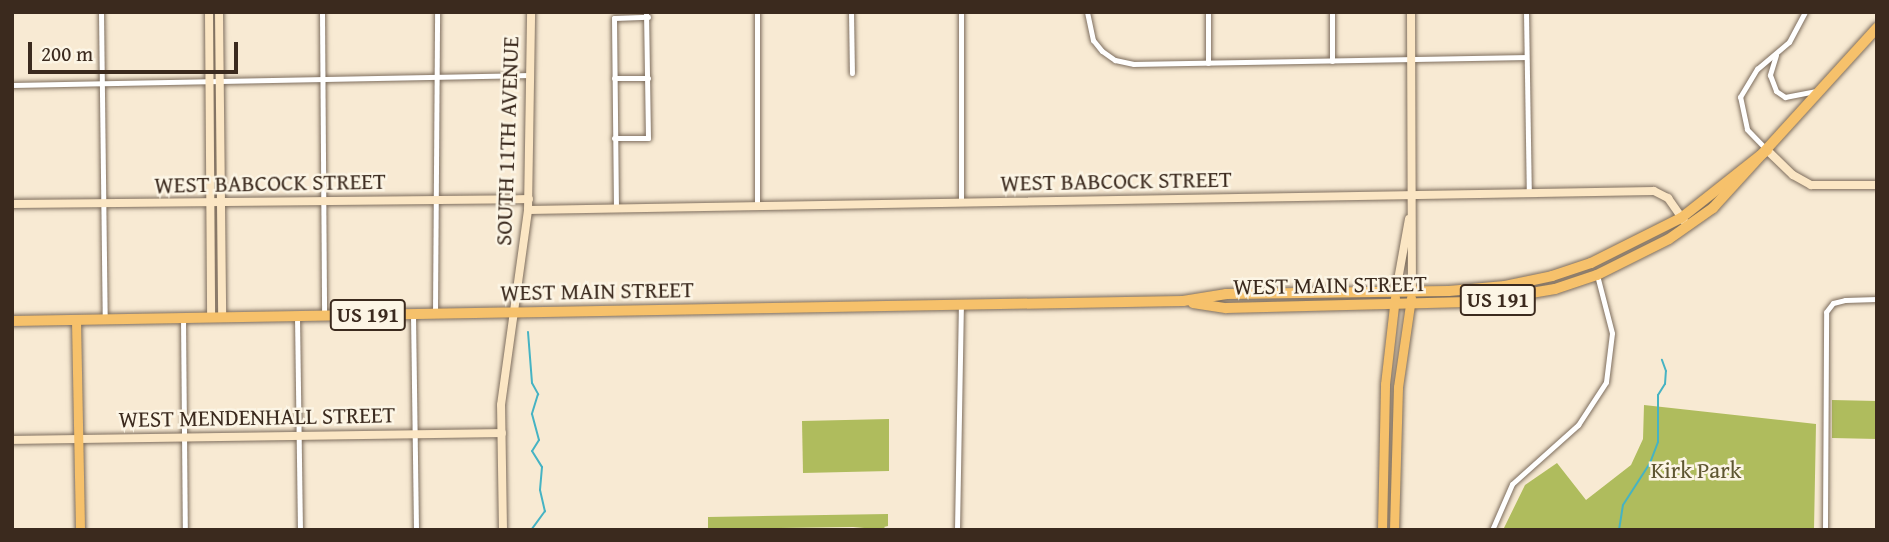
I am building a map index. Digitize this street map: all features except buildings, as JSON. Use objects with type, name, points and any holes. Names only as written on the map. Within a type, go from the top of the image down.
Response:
[{"type":"highway","name":"WEST MAIN STREET","points":[[1183,301],[1226,308],[1411,306],[1507,299],[1555,289],[1597,275],[1685,223],[1735,187],[1877,28]]},
{"type":"highway","name":"WEST MAIN STREET","points":[[12,321],[1183,301],[1226,294],[1412,291],[1505,286],[1552,276],[1591,263],[1685,223]]},
{"type":"main road","points":[[1382,530],[1385,384],[1396,291]]},
{"type":"main road","points":[[1394,530],[1398,387],[1412,291]]},
{"type":"main road","points":[[76,320],[80,530]]},
{"type":"street","points":[[101,12],[105,319]]},
{"type":"street","points":[[209,12],[210,203],[216,317]]},
{"type":"street","points":[[216,317],[221,202],[219,12]]},
{"type":"street","points":[[322,12],[324,316]]},
{"type":"street","points":[[435,314],[437,12]]},
{"type":"street","name":"SOUTH 11TH AVENUE","points":[[503,530],[502,395],[528,210],[531,12]]},
{"type":"street","points":[[757,12],[757,206]]},
{"type":"street","points":[[852,12],[852,73]]},
{"type":"street","points":[[961,12],[961,203]]},
{"type":"street","points":[[1087,12],[1093,40],[1102,51],[1115,60],[1134,64],[1526,57]]},
{"type":"street","points":[[1208,12],[1208,63]]},
{"type":"street","points":[[1332,12],[1332,61]]},
{"type":"street","points":[[1411,12],[1414,195],[1412,291]]},
{"type":"street","points":[[1526,12],[1529,193]]},
{"type":"street","points":[[1805,12],[1788,42],[1752,75],[1740,97],[1747,129],[1793,175],[1811,185],[1877,185]]},
{"type":"street","points":[[614,138],[648,138],[647,15],[614,18],[614,138],[616,209]]},
{"type":"street","points":[[1777,54],[1770,75],[1776,91],[1785,97],[1822,89]]},
{"type":"street","points":[[12,85],[531,75]]},
{"type":"street","points":[[614,78],[649,78]]},
{"type":"street","name":"WEST BABCOCK STREET","points":[[528,210],[1654,191],[1668,198],[1685,223]]},
{"type":"street","points":[[1396,291],[1414,195]]},
{"type":"street","name":"WEST BABCOCK STREET","points":[[12,204],[528,199]]},
{"type":"street","points":[[1492,530],[1512,484],[1578,425],[1606,382],[1612,332],[1597,275]]},
{"type":"street","points":[[1825,530],[1826,312],[1833,303],[1844,300],[1877,299]]},
{"type":"street","points":[[957,530],[961,306]]},
{"type":"street","points":[[413,314],[416,530]]},
{"type":"street","points":[[297,316],[300,530]]},
{"type":"street","points":[[183,317],[185,530]]},
{"type":"street","name":"WEST MENDENHALL STREET","points":[[12,440],[502,433]]},
{"type":"green space","points":[[1832,400],[1877,401],[1877,439],[1832,438]]},
{"type":"green space","name":"Kirk Park","points":[[1644,405],[1816,424],[1814,530],[1503,530],[1525,485],[1557,463],[1586,500],[1631,465],[1643,439]]},
{"type":"green space","points":[[889,419],[889,471],[803,473],[802,421]]},
{"type":"green space","points":[[888,514],[888,526],[884,527],[887,530],[853,527],[708,529],[708,517]]},
{"type":"waterway","points":[[528,332],[532,383],[538,394],[532,414],[539,440],[532,451],[542,467],[540,490],[545,511],[531,530]]},
{"type":"waterway","points":[[1619,530],[1623,505],[1650,463],[1658,442],[1658,395],[1665,384],[1666,371],[1662,360]]}]
